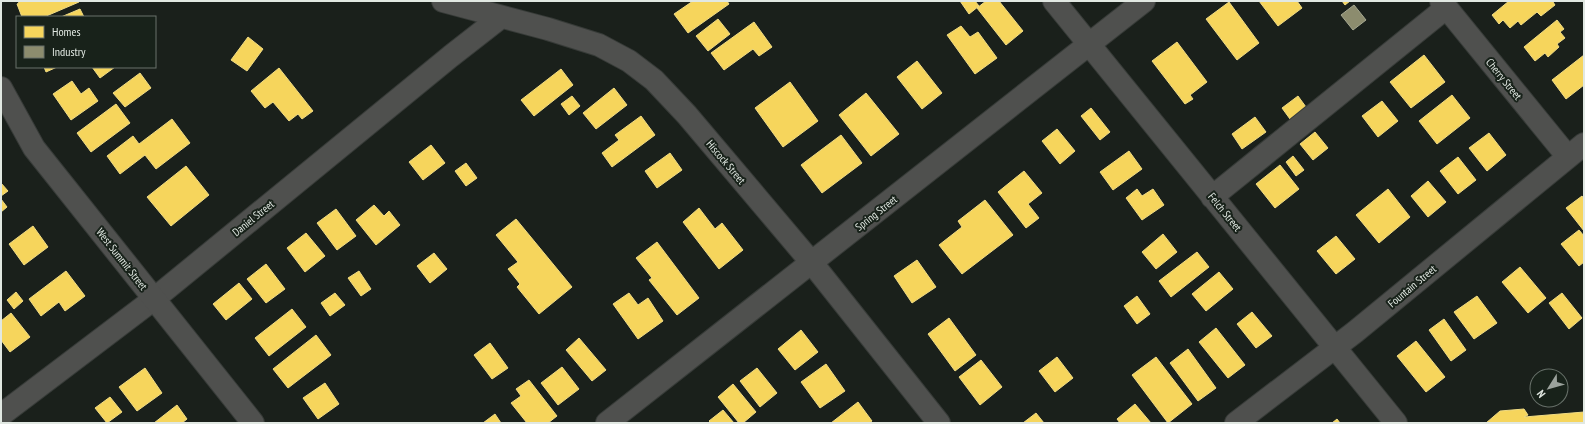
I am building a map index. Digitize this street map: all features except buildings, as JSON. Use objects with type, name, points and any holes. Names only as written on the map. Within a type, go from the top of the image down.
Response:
[{"type":"street","name":"Hiscock Street","points":[[442,1],[548,28],[599,45],[629,61],[654,80],[687,115],[812,263],[940,423]]},
{"type":"street","name":"Felch Street","points":[[1054,1],[1396,423]]},
{"type":"street","name":"Spring Street","points":[[607,423],[1144,1]]},
{"type":"street","name":"Cherry Street","points":[[1444,5],[1576,150]]},
{"type":"street","points":[[1212,196],[1444,5]]},
{"type":"street","name":"Daniel Street","points":[[1,415],[154,299],[451,56],[501,17]]},
{"type":"street","name":"West Summit Street","points":[[1,88],[34,148],[253,423]]},
{"type":"street","name":"Fountain Street","points":[[1236,423],[1335,348],[1576,150]]}]
